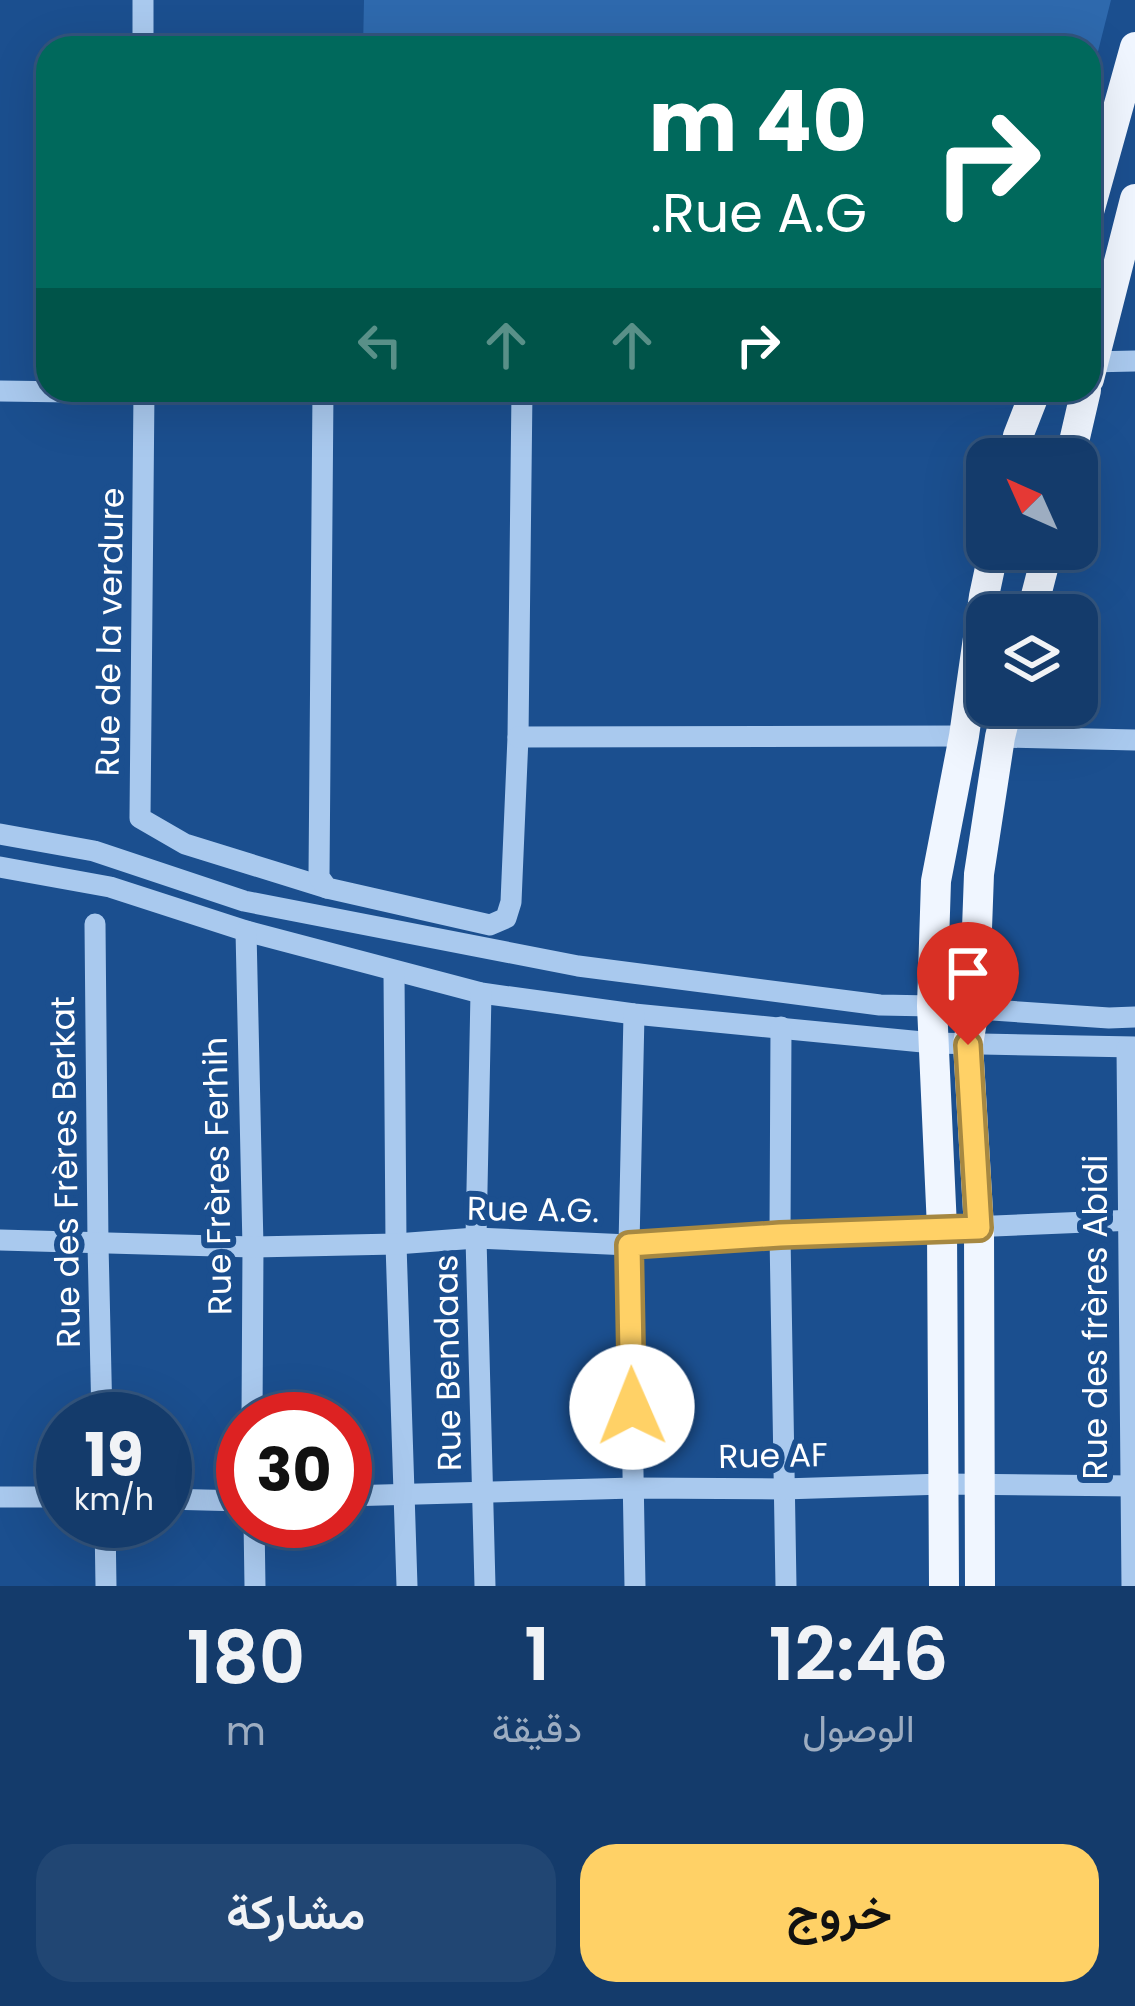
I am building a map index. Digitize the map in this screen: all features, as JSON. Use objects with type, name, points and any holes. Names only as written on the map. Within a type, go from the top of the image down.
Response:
[{"type":"main road","points":[[1101,169],[1135,47]]},
{"type":"main road","points":[[1101,328],[1135,200]]},
{"type":"main road","points":[[1018,438],[1031,402]]},
{"type":"main road","points":[[1075,438],[1083,402]]},
{"type":"main road","points":[[944,1586],[942,1228],[932,1006],[936,881],[990,570]]},
{"type":"main road","points":[[980,1586],[979,1228],[968,1045],[974,1010],[979,874],[1003,726]]},
{"type":"street","points":[[143,0],[143,36]]},
{"type":"street","points":[[1101,370],[1135,361]]},
{"type":"street","points":[[0,391],[36,391]]},
{"type":"street","name":"Rue de la verdure","points":[[144,402],[140,818],[185,844],[327,888]]},
{"type":"street","points":[[323,402],[319,878],[327,888],[490,925],[506,918],[511,902],[522,402]]},
{"type":"street","points":[[518,737],[964,736]]},
{"type":"street","points":[[1000,737],[1135,740]]},
{"type":"street","points":[[0,834],[94,851],[244,901],[578,966],[880,1005],[1135,1017]]},
{"type":"street","points":[[0,867],[110,887],[246,931],[481,994],[634,1014],[968,1045],[1131,1048]]},
{"type":"street","name":"Rue des Frères Berkat","points":[[95,924],[101,1392]]},
{"type":"street","name":"Rue Frères Ferhih","points":[[246,931],[253,1392]]},
{"type":"street","points":[[394,971],[406,1586]]},
{"type":"street","name":"Rue Bendaas","points":[[481,994],[476,1238],[485,1586]]},
{"type":"street","points":[[634,1014],[629,1245],[635,1586]]},
{"type":"street","points":[[781,1027],[786,1586]]},
{"type":"street","name":"Rue des frères Abidi","points":[[1131,1048],[1132,1586]]},
{"type":"street","name":"Rue A.G.","points":[[0,1240],[254,1246],[476,1238],[629,1245],[1131,1220]]},
{"type":"street","name":"Rue AF","points":[[372,1495],[944,1484],[1132,1486]]},
{"type":"street","points":[[0,1497],[36,1497]]},
{"type":"street","points":[[105,1548],[106,1586]]},
{"type":"street","points":[[254,1548],[255,1586]]},
{"type":"shaded area","points":[[364,0],[1111,0],[1101,40],[363,36]]},
{"type":"route","points":[[632,1407],[629,1245],[979,1228],[968,1045]]}]
